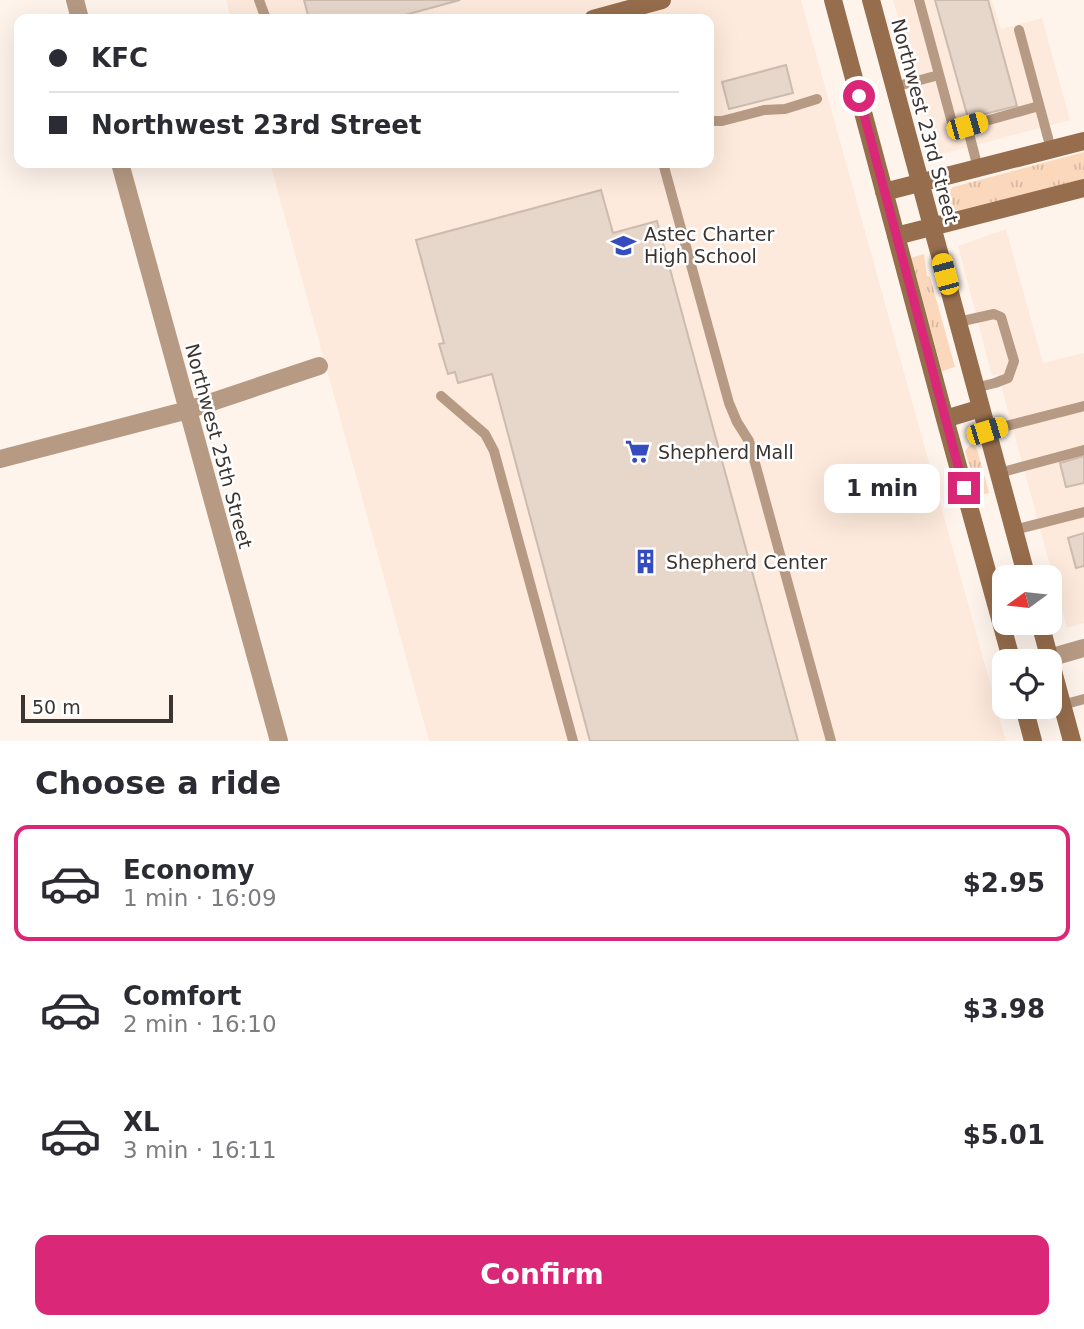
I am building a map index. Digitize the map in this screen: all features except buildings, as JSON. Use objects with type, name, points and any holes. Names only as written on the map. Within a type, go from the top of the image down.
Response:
[{"type":"main road","points":[[626,14],[663,0]]},
{"type":"main road","points":[[833,0],[1008,649]]},
{"type":"main road","name":"Northwest 23rd Street","points":[[871,0],[1023,565]]},
{"type":"main road","points":[[884,192],[1084,141]]},
{"type":"main road","points":[[896,236],[1084,188]]},
{"type":"main road","points":[[945,419],[981,408]]},
{"type":"main road","points":[[1062,705],[1072,741]]},
{"type":"main road","points":[[1027,719],[1033,741]]},
{"type":"street","name":"Northwest 25th Street","points":[[121,168],[279,741]]},
{"type":"street","points":[[0,459],[188,410],[319,366]]},
{"type":"street","points":[[1062,654],[1084,648]]},
{"type":"lane","points":[[919,0],[954,130],[1040,106]]},
{"type":"lane","points":[[1019,30],[1052,149]]},
{"type":"lane","points":[[894,87],[939,75]]},
{"type":"lane","points":[[714,121],[764,110],[785,109],[817,100]]},
{"type":"lane","points":[[967,126],[978,168]]},
{"type":"lane","points":[[664,168],[729,403],[749,441],[831,741]]},
{"type":"lane","points":[[958,322],[994,314],[1001,317],[1014,361],[1008,378],[975,388]]},
{"type":"lane","points":[[441,396],[485,434],[494,451],[573,741]]},
{"type":"lane","points":[[987,431],[1084,406]]},
{"type":"lane","points":[[999,473],[1084,450]]},
{"type":"lane","points":[[1014,530],[1084,512]]},
{"type":"lane","points":[[1062,705],[1084,699]]},
{"type":"shaded area","name":"Shepherd Mall","points":[[226,0],[801,0],[992,690],[992,719],[1000,719],[1006,741],[429,741],[271,168],[714,168],[714,14],[230,14]]},
{"type":"shaded area","points":[[893,0],[992,0],[1001,29],[1042,18],[1070,120],[938,155]]},
{"type":"shaded area","points":[[1006,229],[1043,363],[1084,353],[1084,623],[1067,628],[1062,610],[1062,565],[1050,565],[998,374],[992,376],[958,246]]},
{"type":"green space","points":[[1084,152],[1084,179],[960,210],[955,210],[947,202],[948,193],[953,187]]},
{"type":"green space","points":[[924,254],[927,276],[930,277],[955,367],[942,371],[911,258]]},
{"type":"green space","points":[[970,445],[977,449],[989,493],[984,494],[971,470],[965,451]]},
{"type":"place","name":"Astec Charter High School","points":[[624,245]]},
{"type":"place","name":"Shepherd Mall","points":[[638,452]]},
{"type":"place","name":"Shepherd Center","points":[[646,562]]},
{"type":"route","points":[[859,96],[964,488]]}]
